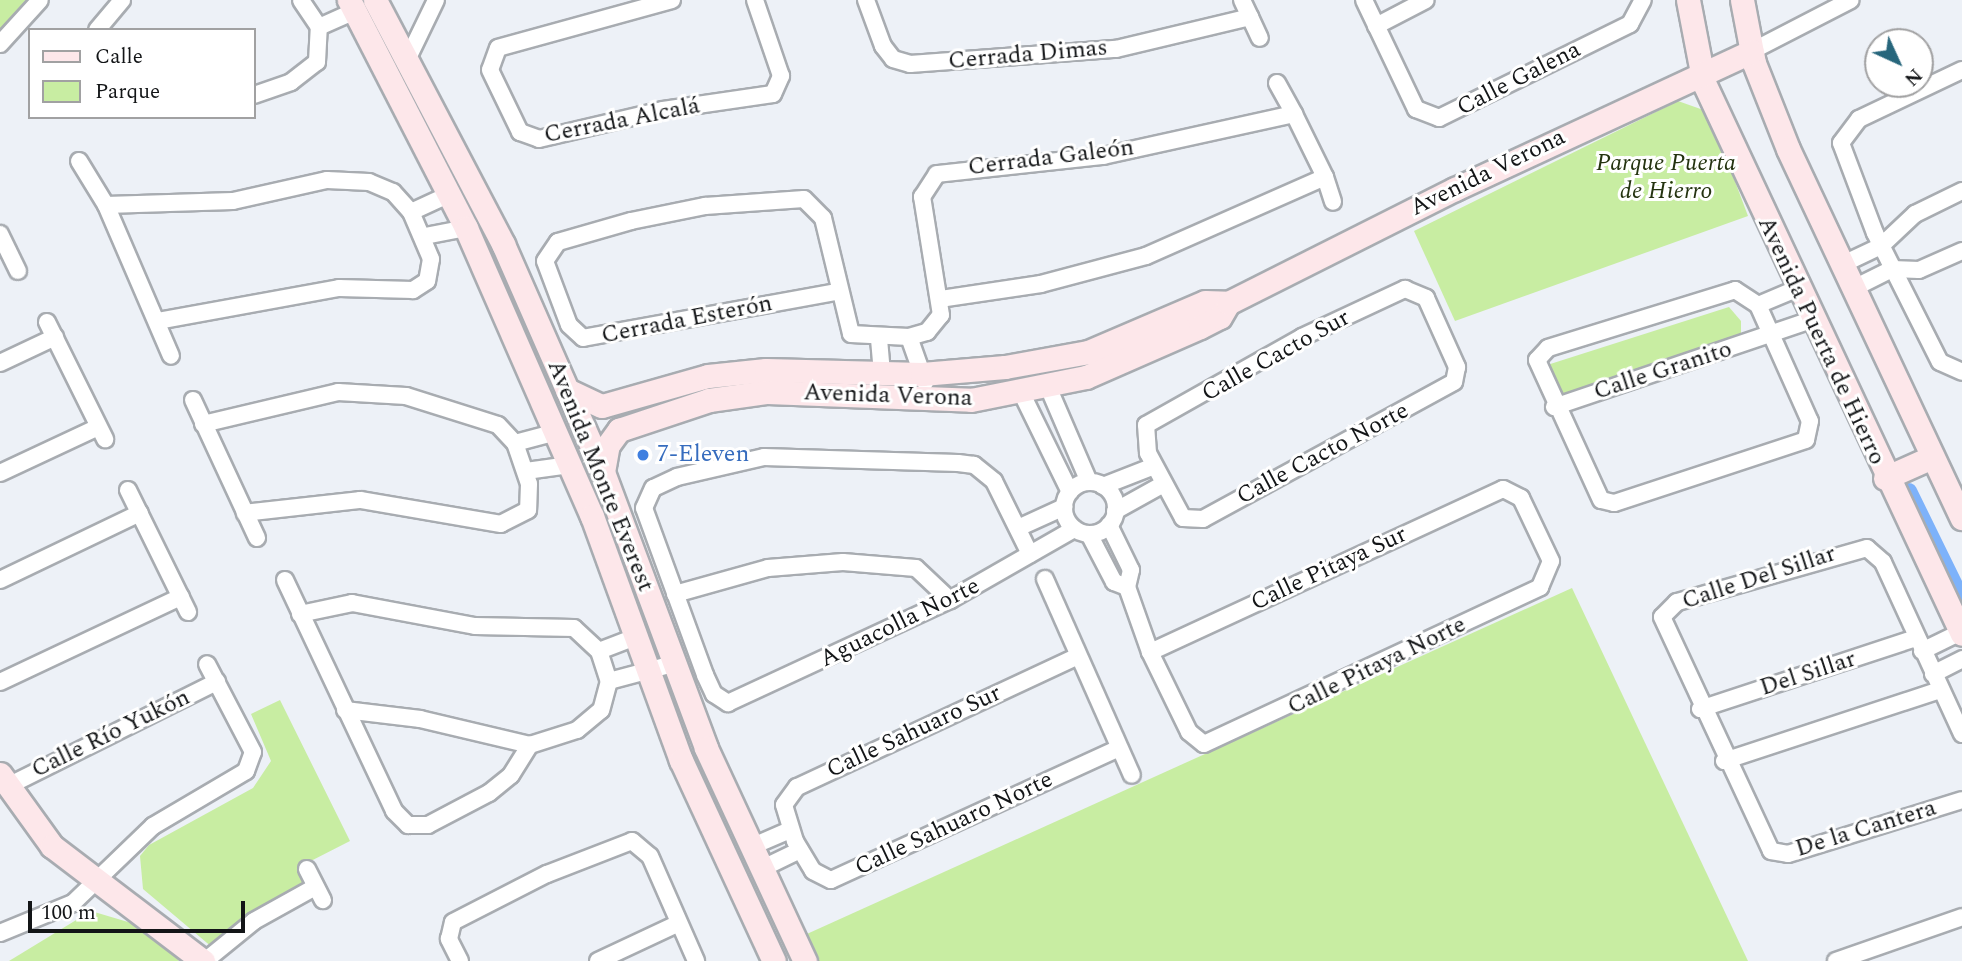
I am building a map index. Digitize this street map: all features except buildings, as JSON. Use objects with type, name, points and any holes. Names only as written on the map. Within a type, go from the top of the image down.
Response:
[{"type":"street","points":[[0,44],[40,0]]},
{"type":"street","points":[[99,28],[122,0]]},
{"type":"street","name":"Cerrada Alcalá","points":[[672,0],[508,40],[498,48],[490,70],[520,132],[539,139],[663,110],[773,94],[781,76],[755,0]]},
{"type":"street","name":"Cerrada Dimas","points":[[866,0],[883,46],[893,59],[909,64],[1066,57],[1250,17]]},
{"type":"street","points":[[1242,0],[1260,38]]},
{"type":"street","name":"Calle Galena","points":[[1364,0],[1416,109],[1439,118],[1629,24],[1643,0]]},
{"type":"street","points":[[1376,26],[1426,0]]},
{"type":"street","name":"Avenida Puerta de Hierro","points":[[1688,0],[1701,73],[1796,289],[1961,633]]},
{"type":"street","name":"Avenida Puerta de Hierro","points":[[1742,0],[1752,51],[1841,265],[1962,518]]},
{"type":"street","points":[[1752,51],[1851,0]]},
{"type":"street","points":[[256,94],[291,82],[317,62],[319,27],[305,1]]},
{"type":"street","points":[[408,58],[438,1]]},
{"type":"street","points":[[319,27],[364,3]]},
{"type":"street","name":"Avenida Monte Everest","points":[[364,3],[408,58],[537,321],[603,472],[673,664],[805,961]]},
{"type":"street","name":"Avenida Monte Everest","points":[[364,3],[407,107],[466,228],[557,432],[603,549],[646,671],[774,961]]},
{"type":"street","name":"Avenida Verona","points":[[567,390],[594,406],[708,376],[922,373],[1088,352],[1205,302],[1228,303],[1701,73],[1752,51]]},
{"type":"street","points":[[1962,69],[1858,119],[1840,143],[1881,246],[1940,362],[1962,372]]},
{"type":"street","points":[[1278,83],[1325,177],[1333,202]]},
{"type":"street","points":[[407,107],[428,95]]},
{"type":"street","name":"Cerrada Galeón","points":[[941,299],[922,197],[937,174],[1103,156],[1294,114]]},
{"type":"street","points":[[79,161],[106,205],[158,320],[171,356]]},
{"type":"street","points":[[931,401],[909,337],[936,324],[941,299],[1041,284],[1146,257],[1325,177]]},
{"type":"street","points":[[106,205],[233,201],[339,180],[393,192],[411,212],[425,236],[431,259],[427,281],[404,291],[339,288],[158,320]]},
{"type":"street","points":[[1841,265],[1881,246],[1901,222],[1962,191]]},
{"type":"street","points":[[411,212],[450,194]]},
{"type":"street","name":"Cerrada Esterón","points":[[836,292],[583,338],[569,325],[545,261],[558,243],[631,221],[791,197],[815,206],[823,218],[836,292],[851,334],[879,339],[909,337]]},
{"type":"street","points":[[425,236],[466,228]]},
{"type":"street","points":[[0,234],[10,263]]},
{"type":"street","points":[[1852,289],[1892,269],[1919,270],[1962,251]]},
{"type":"street","name":"Calle Cacto Norte","points":[[1162,485],[1183,518],[1203,519],[1447,388],[1457,374],[1426,298],[1412,289]]},
{"type":"street","name":"Calle Cacto Sur","points":[[1154,466],[1142,430],[1302,337],[1412,289]]},
{"type":"street","points":[[1758,305],[1796,289]]},
{"type":"street","points":[[1735,290],[1758,305],[1772,336],[1810,421],[1811,431],[1798,446],[1607,503],[1596,494],[1537,368],[1548,348],[1735,290]]},
{"type":"street","name":"Avenida Verona","points":[[634,420],[767,393],[931,401],[1021,394],[1049,389],[1200,327],[1220,317],[1228,303]]},
{"type":"street","name":"Calle Granito","points":[[1553,407],[1772,336],[1811,320]]},
{"type":"street","points":[[512,331],[537,321]]},
{"type":"street","points":[[0,363],[51,330],[102,433],[0,473]]},
{"type":"street","points":[[879,339],[882,373]]},
{"type":"street","points":[[1049,389],[1112,518],[1130,570],[1127,587],[1150,652]]},
{"type":"street","points":[[203,424],[295,398],[372,392],[469,411],[515,443],[524,465],[528,510],[513,523],[360,499],[245,513]]},
{"type":"street","points":[[1021,394],[1081,532],[1114,582],[1127,587]]},
{"type":"street","points":[[603,472],[608,445],[634,420],[624,399]]},
{"type":"street","points":[[193,400],[257,538]]},
{"type":"street","points":[[515,443],[557,432]]},
{"type":"street","points":[[950,600],[916,568],[842,562],[768,568],[675,594],[644,508],[653,488],[677,477],[764,457],[958,463],[985,470],[1030,554]]},
{"type":"street","points":[[1885,478],[1932,457]]},
{"type":"street","points":[[524,465],[570,465]]},
{"type":"street","points":[[1018,528],[1096,484],[1154,466],[1162,485],[1112,518]]},
{"type":"street","name":"Calle Pitaya Norte","points":[[1150,652],[1195,740],[1214,744],[1540,587],[1551,571],[1521,498],[1509,489]]},
{"type":"street","name":"Calle Pitaya Sur","points":[[1150,652],[1509,489]]},
{"type":"street","points":[[128,490],[188,612]]},
{"type":"street","points":[[0,580],[140,513]]},
{"type":"street","name":"Aguacolla Norte","points":[[675,594],[721,701],[736,702],[950,600],[1030,554],[1112,518]]},
{"type":"street","points":[[603,549],[629,540]]},
{"type":"street","name":"Calle Del Sillar","points":[[1771,850],[1724,761],[1662,629],[1662,617],[1678,601],[1867,548],[1883,562],[1962,734]]},
{"type":"street","points":[[1045,579],[1076,657],[1132,775]]},
{"type":"street","points":[[285,580],[394,811],[408,825],[428,825],[489,793],[511,775],[530,745]]},
{"type":"street","points":[[0,681],[181,597]]},
{"type":"street","points":[[300,614],[352,603],[475,626],[575,628],[599,651],[609,681],[601,710],[577,730],[530,745],[432,721],[345,710]]},
{"type":"street","name":"Del Sillar","points":[[1700,709],[1961,633]]},
{"type":"street","points":[[599,651],[635,637]]},
{"type":"street","name":"Calle Sahuaro Sur","points":[[795,840],[784,805],[797,787],[1076,657]]},
{"type":"street","points":[[1933,674],[1962,659]]},
{"type":"street","points":[[0,933],[51,915],[98,884],[153,826],[240,778],[252,762],[249,741],[207,664]]},
{"type":"street","points":[[609,681],[673,664]]},
{"type":"street","name":"Calle Río Yukón","points":[[3,780],[217,682]]},
{"type":"street","points":[[1724,761],[1940,690]]},
{"type":"street","name":"Calle Sahuaro Norte","points":[[795,840],[819,877],[839,878],[1119,748]]},
{"type":"street","points":[[3,780],[52,846],[98,884],[204,961],[254,922],[319,893],[306,869]]},
{"type":"street","name":"De la Cantera","points":[[1771,850],[1787,854],[1962,800]]},
{"type":"street","points":[[753,846],[795,840]]},
{"type":"street","points":[[738,878],[763,868],[795,840]]},
{"type":"street","points":[[460,961],[448,930],[467,913],[547,874],[632,841],[650,856],[696,961]]},
{"type":"street","points":[[1837,960],[1962,918]]},
{"type":"street","points":[[598,961],[679,923]]},
{"type":"green space","points":[[0,0],[26,0],[0,35]]},
{"type":"green space","name":"Parque Puerta de Hierro","points":[[1678,101],[1709,112],[1748,216],[1455,321],[1414,231]]},
{"type":"green space","points":[[1729,307],[1741,321],[1741,339],[1560,397],[1544,366]]},
{"type":"green space","points":[[1572,588],[1748,961],[809,961],[798,938]]},
{"type":"green space","points":[[280,700],[350,841],[301,866],[311,888],[213,948],[143,889],[140,856],[149,845],[253,788],[271,761],[251,714]]},
{"type":"green space","points":[[91,911],[155,930],[179,961],[9,961]]},
{"type":"waterway","points":[[1909,491],[1962,599]]},
{"type":"place","name":"7-Eleven","points":[[643,455]]}]
